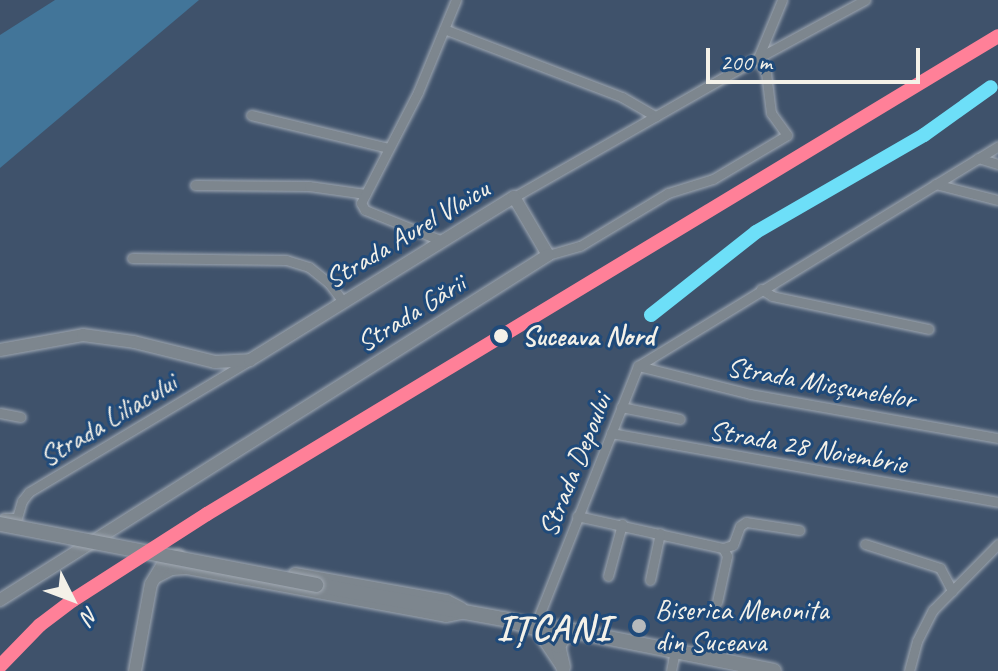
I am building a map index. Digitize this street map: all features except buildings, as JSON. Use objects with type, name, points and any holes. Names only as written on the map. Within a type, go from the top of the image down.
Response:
[{"type":"main road","points":[[0,524],[535,626],[554,626],[567,632],[774,671]]},
{"type":"main road","points":[[565,669],[558,646],[567,632]]},
{"type":"street","points":[[440,240],[365,210],[361,203],[418,92],[456,0]]},
{"type":"street","points":[[758,58],[782,0]]},
{"type":"street","name":"Strada Aurel Vlaicu","points":[[250,360],[440,240],[865,0]]},
{"type":"street","points":[[444,29],[622,97],[656,117]]},
{"type":"street","name":"Strada Gării","points":[[0,600],[548,255],[580,246],[668,193],[713,179],[787,135],[771,113],[766,73],[758,58]]},
{"type":"street","points":[[251,115],[388,148]]},
{"type":"street","name":"Strada Depoului","points":[[535,626],[638,366],[998,146]]},
{"type":"street","points":[[978,158],[998,164]]},
{"type":"street","points":[[935,184],[998,200]]},
{"type":"street","points":[[195,185],[309,186],[365,194]]},
{"type":"street","points":[[514,197],[548,255]]},
{"type":"street","points":[[132,258],[286,260],[319,274],[342,300]]},
{"type":"street","points":[[761,289],[772,296],[929,329]]},
{"type":"street","points":[[0,350],[83,335],[134,342],[215,362],[250,360]]},
{"type":"street","name":"Strada Liliacului","points":[[0,517],[17,518],[22,501],[29,492],[250,360]]},
{"type":"street","name":"Strada Micșunelelor","points":[[638,366],[750,394],[998,438]]},
{"type":"street","points":[[621,407],[680,419]]},
{"type":"street","name":"Strada Liliacului","points":[[0,413],[21,417]]},
{"type":"street","name":"Strada 28 Noiembrie","points":[[611,433],[998,502]]},
{"type":"street","points":[[577,516],[723,548],[733,545],[740,526],[746,522],[799,530]]},
{"type":"street","points":[[608,576],[622,524]]},
{"type":"street","points":[[650,580],[660,533]]},
{"type":"street","points":[[865,544],[940,568],[952,591]]},
{"type":"street","points":[[909,671],[926,620],[998,544]]},
{"type":"street","points":[[717,602],[727,556],[723,548]]},
{"type":"street","points":[[135,671],[151,584],[167,562],[186,556],[447,601],[468,612]]},
{"type":"street","points":[[535,626],[565,669]]},
{"type":"street","points":[[671,671],[675,651]]},
{"type":"water","points":[[55,0],[199,0],[0,168],[0,35]]},
{"type":"transit line","points":[[0,666],[40,625],[73,600],[207,514],[998,36]]},
{"type":"transit line","points":[[651,315],[756,232],[924,135],[991,87]]},
{"type":"place","name":"Suceava Nord","points":[[501,336]]},
{"type":"place","name":"Biserica Menonita din Suceava","points":[[639,626]]},
{"type":"district","name":"IȚCANI","points":[[554,629]]}]
